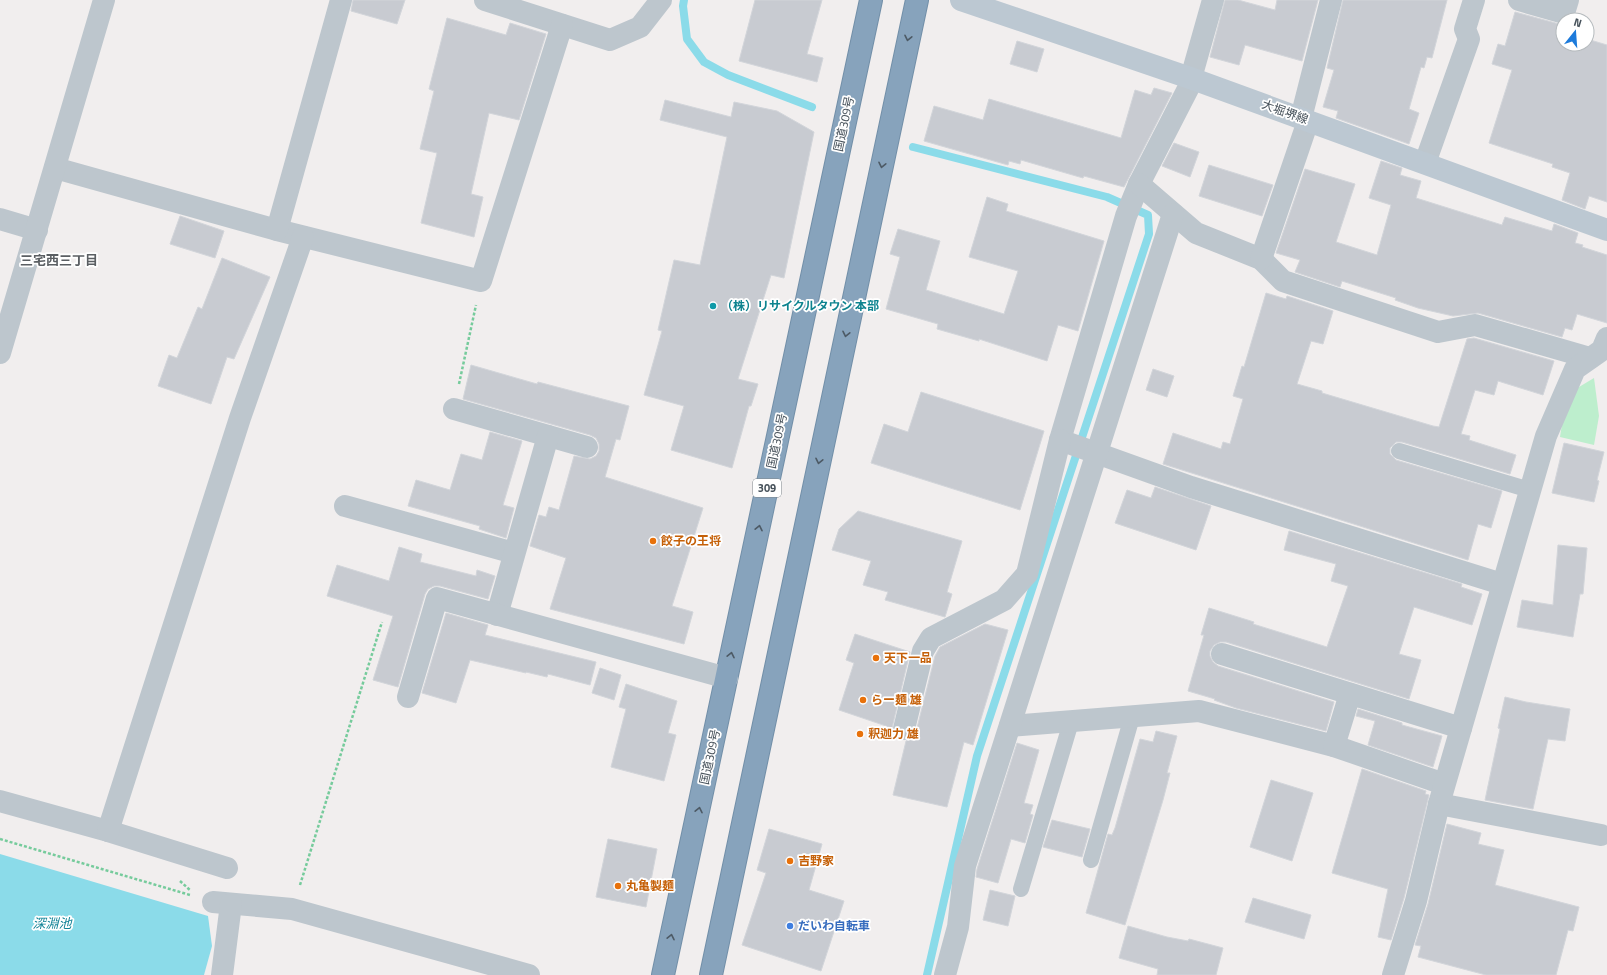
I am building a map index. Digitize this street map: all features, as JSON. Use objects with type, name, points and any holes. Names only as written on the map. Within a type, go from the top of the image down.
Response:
[{"type":"highway","name":"国道309号","points":[[663,975],[871,0]]},
{"type":"highway","points":[[711,975],[916,0]]},
{"type":"main road","name":"大堀堺線","points":[[961,0],[1192,78],[1607,230]]},
{"type":"street","points":[[0,353],[104,0]]},
{"type":"street","points":[[277,230],[342,0]]},
{"type":"street","points":[[485,0],[610,40],[640,26],[661,0]]},
{"type":"street","points":[[904,729],[923,651],[931,638],[1004,600],[1027,574],[1061,441],[1126,216],[1137,187],[1192,78],[1213,0]]},
{"type":"street","points":[[1262,259],[1305,119],[1331,0]]},
{"type":"street","points":[[1425,163],[1468,39],[1465,29],[1474,0]]},
{"type":"street","points":[[1519,0],[1564,13],[1568,0]]},
{"type":"street","points":[[55,168],[303,237],[481,281],[562,25]]},
{"type":"street","points":[[1137,187],[1196,233],[1262,259],[1283,282],[1438,332],[1475,325],[1601,349]]},
{"type":"street","points":[[945,975],[958,927],[965,866],[1173,214]]},
{"type":"street","points":[[0,219],[37,230]]},
{"type":"street","points":[[108,831],[240,418],[303,237]]},
{"type":"street","points":[[1393,975],[1416,901],[1442,794],[1546,436],[1575,369],[1601,349]]},
{"type":"street","points":[[454,409],[587,447]]},
{"type":"street","points":[[496,615],[548,436]]},
{"type":"street","points":[[1061,441],[1191,487],[1502,584]]},
{"type":"street","points":[[345,506],[514,553]]},
{"type":"street","points":[[408,697],[437,598],[726,678]]},
{"type":"street","points":[[1222,654],[1461,728]]},
{"type":"street","points":[[1334,746],[1350,694]]},
{"type":"street","points":[[1010,726],[1199,711],[1334,746],[1442,794],[1601,835]]},
{"type":"street","points":[[0,801],[108,831],[227,868]]},
{"type":"street","points":[[222,975],[222,903],[292,909],[529,975]]},
{"type":"lane","points":[[1399,451],[1530,490]]},
{"type":"lane","points":[[1091,860],[1132,717]]},
{"type":"lane","points":[[1021,889],[1071,722]]},
{"type":"path","points":[[454,409],[481,281]]},
{"type":"path","points":[[292,909],[382,622]]},
{"type":"path","points":[[0,839],[222,903]]},
{"type":"green space","points":[[1594,378],[1599,416],[1594,445],[1560,437],[1564,411],[1574,390]]},
{"type":"water","name":"深淵池","points":[[0,854],[208,916],[212,946],[204,975],[0,975]]},
{"type":"building","points":[[353,0],[405,0],[397,24],[351,11]]},
{"type":"building","points":[[755,0],[822,0],[807,54],[823,58],[817,82],[739,61]]},
{"type":"building","points":[[1225,0],[1238,0],[1275,10],[1277,0],[1318,0],[1302,61],[1245,45],[1239,65],[1210,57]]},
{"type":"building","points":[[1343,0],[1447,0],[1432,58],[1427,57],[1424,68],[1421,67],[1409,109],[1419,113],[1409,144],[1336,118],[1338,111],[1323,107],[1334,70],[1327,68]]},
{"type":"building","points":[[1515,12],[1555,23],[1555,52],[1595,52],[1595,41],[1607,45],[1607,202],[1589,196],[1585,209],[1562,200],[1570,173],[1552,167],[1553,164],[1489,143],[1512,70],[1492,64],[1498,44],[1505,46]]},
{"type":"building","points":[[447,18],[506,35],[510,23],[546,34],[519,120],[489,113],[471,194],[483,197],[474,237],[421,223],[437,153],[420,149],[434,91],[429,89]]},
{"type":"building","points":[[1017,41],[1044,49],[1037,72],[1010,64]]},
{"type":"building","points":[[1154,88],[1172,93],[1124,187],[1084,176],[1083,178],[1021,160],[1020,164],[1009,161],[1008,165],[924,141],[934,106],[983,120],[989,99],[1121,138],[1135,90],[1151,95]]},
{"type":"building","points":[[665,100],[731,117],[734,102],[777,111],[814,132],[784,278],[771,275],[738,379],[758,384],[751,406],[749,406],[732,468],[671,450],[684,406],[644,395],[662,331],[658,330],[674,260],[700,265],[727,137],[660,120]]},
{"type":"building","points":[[1174,143],[1199,152],[1190,177],[1162,166]]},
{"type":"building","points":[[1381,161],[1402,168],[1400,175],[1421,181],[1416,198],[1502,225],[1505,217],[1552,231],[1554,224],[1578,233],[1575,243],[1583,245],[1582,247],[1607,255],[1607,323],[1577,314],[1572,330],[1565,328],[1562,337],[1478,313],[1453,316],[1418,308],[1395,300],[1396,298],[1342,281],[1340,287],[1295,272],[1300,260],[1276,253],[1305,169],[1355,184],[1336,242],[1377,255],[1391,205],[1369,198]]},
{"type":"building","points":[[1209,165],[1273,185],[1262,216],[1199,196]]},
{"type":"building","points":[[987,197],[1008,204],[1006,211],[1104,241],[1078,331],[1058,325],[1047,361],[979,339],[979,341],[937,329],[938,324],[886,309],[900,257],[890,254],[898,229],[940,241],[926,290],[1004,314],[1018,271],[969,257]]},
{"type":"building","points":[[180,216],[224,231],[215,258],[170,244]]},
{"type":"building","points":[[222,258],[270,277],[234,359],[227,357],[211,404],[158,386],[169,355],[177,358],[198,307],[202,309]]},
{"type":"building","points":[[1266,293],[1286,299],[1287,296],[1333,311],[1323,344],[1311,341],[1297,384],[1322,391],[1322,393],[1433,426],[1439,427],[1467,339],[1474,338],[1554,361],[1543,395],[1498,381],[1494,395],[1475,390],[1461,434],[1470,436],[1469,440],[1516,455],[1510,474],[1402,442],[1396,442],[1390,448],[1390,454],[1396,460],[1502,491],[1491,528],[1478,524],[1468,560],[1163,464],[1173,433],[1221,449],[1223,442],[1230,444],[1243,399],[1233,396],[1242,366],[1244,367]]},
{"type":"building","points":[[471,365],[537,384],[538,382],[629,406],[620,440],[616,439],[605,477],[703,508],[672,606],[693,612],[684,644],[550,609],[566,558],[530,546],[539,515],[546,517],[549,507],[559,510],[574,456],[590,459],[596,456],[599,451],[599,444],[596,438],[590,435],[463,399]]},
{"type":"building","points":[[1153,369],[1174,376],[1167,397],[1146,390]]},
{"type":"building","points":[[921,392],[1044,431],[1020,510],[871,463],[884,424],[908,432]]},
{"type":"building","points":[[490,432],[522,441],[503,505],[514,508],[506,538],[479,529],[480,526],[408,506],[416,480],[450,490],[461,454],[482,460]]},
{"type":"building","points":[[1564,443],[1604,452],[1597,480],[1599,481],[1594,502],[1552,493]]},
{"type":"building","points":[[1155,487],[1211,506],[1196,550],[1115,523],[1127,490],[1151,498]]},
{"type":"building","points":[[858,511],[962,541],[947,592],[952,594],[945,617],[885,600],[888,592],[863,585],[871,561],[832,550],[839,529]]},
{"type":"building","points":[[1289,531],[1462,584],[1461,587],[1482,594],[1472,625],[1414,607],[1399,654],[1421,660],[1409,699],[1226,642],[1220,642],[1214,645],[1210,651],[1210,656],[1213,662],[1218,666],[1334,702],[1326,731],[1236,708],[1214,700],[1215,699],[1188,691],[1204,635],[1201,635],[1209,608],[1254,622],[1253,624],[1327,647],[1348,586],[1331,581],[1336,564],[1284,550]]},
{"type":"building","points":[[1558,545],[1587,548],[1583,594],[1580,594],[1573,637],[1517,627],[1522,600],[1553,605]]},
{"type":"building","points":[[399,547],[422,554],[420,562],[476,576],[477,570],[495,576],[488,599],[440,586],[434,586],[428,589],[425,594],[398,687],[373,680],[393,616],[327,596],[337,565],[389,581]]},
{"type":"building","points":[[446,613],[488,625],[485,635],[596,662],[590,685],[548,674],[547,677],[470,660],[456,703],[422,693]]},
{"type":"building","points":[[985,624],[1008,630],[973,745],[964,742],[947,807],[893,795],[906,741],[913,738],[916,732],[935,656],[940,647]]},
{"type":"building","points":[[855,634],[910,652],[892,728],[839,710],[854,663],[846,660]]},
{"type":"building","points":[[600,668],[621,675],[614,700],[592,693]]},
{"type":"building","points":[[626,684],[677,701],[668,733],[676,735],[664,781],[611,767],[626,709],[619,707]]},
{"type":"building","points":[[1505,697],[1570,709],[1565,741],[1548,739],[1533,809],[1485,800]]},
{"type":"building","points":[[1358,709],[1402,723],[1402,725],[1442,736],[1433,767],[1368,745],[1375,721],[1356,716]]},
{"type":"building","points":[[1156,731],[1177,736],[1167,773],[1170,773],[1163,800],[1125,925],[1086,913],[1108,834],[1112,835],[1115,828],[1140,739],[1153,742]]},
{"type":"building","points":[[1017,743],[1039,750],[1024,803],[1033,805],[1030,814],[1033,815],[1025,843],[1011,839],[998,883],[976,877],[977,869]]},
{"type":"building","points":[[1362,769],[1426,791],[1425,794],[1429,795],[1404,898],[1391,940],[1378,937],[1388,889],[1332,873]]},
{"type":"building","points":[[1271,780],[1313,793],[1292,861],[1250,847]]},
{"type":"building","points":[[1052,820],[1090,829],[1082,857],[1043,847]]},
{"type":"building","points":[[1447,824],[1481,833],[1478,844],[1504,850],[1495,885],[1579,907],[1573,931],[1568,930],[1556,975],[1486,975],[1418,957],[1421,946],[1415,945],[1428,904]]},
{"type":"building","points":[[769,829],[822,844],[809,890],[844,901],[821,971],[742,945],[766,873],[757,870]]},
{"type":"building","points":[[608,839],[657,849],[646,907],[596,897]]},
{"type":"building","points":[[990,890],[1015,896],[1008,926],[983,920]]},
{"type":"building","points":[[1253,898],[1311,915],[1304,939],[1245,922]]},
{"type":"building","points":[[1128,926],[1167,937],[1188,941],[1189,939],[1223,948],[1216,975],[1157,975],[1158,969],[1119,958]]},
{"type":"waterway","points":[[684,0],[683,6],[687,39],[704,62],[728,75],[812,107]]},
{"type":"waterway","points":[[913,147],[1107,197],[1148,215],[1149,234],[977,756],[927,975]]},
{"type":"place","name":"（株）リサイクルタウン 本部","points":[[713,306]]},
{"type":"place","name":"餃子の王将","points":[[653,541]]},
{"type":"place","name":"天下一品","points":[[876,658]]},
{"type":"place","name":"らー麺 雄","points":[[863,700]]},
{"type":"place","name":"釈迦力 雄","points":[[860,734]]},
{"type":"place","name":"吉野家","points":[[790,861]]},
{"type":"place","name":"丸亀製麺","points":[[618,886]]},
{"type":"place","name":"だいわ自転車","points":[[790,926]]},
{"type":"district","name":"三宅西三丁目","points":[[59,260]]}]
